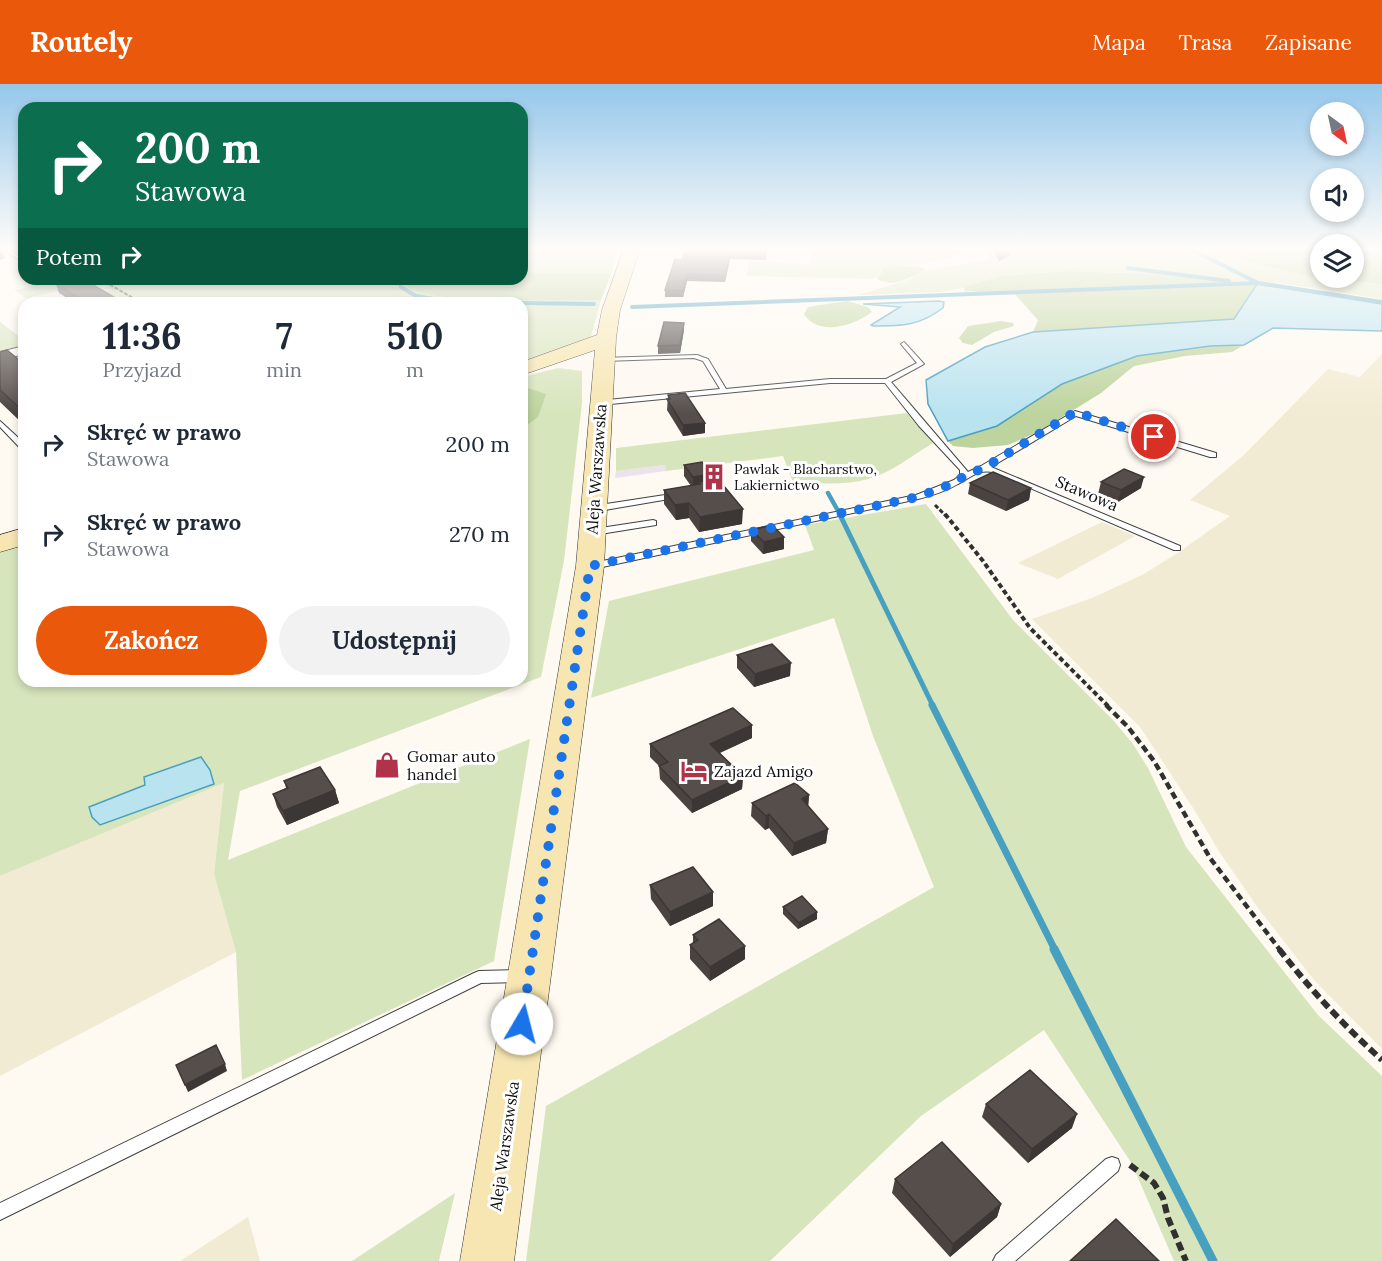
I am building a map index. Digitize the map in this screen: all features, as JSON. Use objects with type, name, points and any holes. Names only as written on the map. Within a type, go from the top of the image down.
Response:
[{"type":"street","name":"Aleja Warszawska","points":[[487,1261],[591,536],[603,365],[613,304]]},
{"type":"street","points":[[0,356],[18,352]]},
{"type":"street","points":[[562,358],[603,365]]},
{"type":"street","points":[[528,368],[562,358],[603,365]]},
{"type":"street","points":[[0,544],[18,538]]},
{"type":"lane","points":[[603,365],[724,391],[830,381],[887,381],[921,364],[904,344]]},
{"type":"lane","points":[[603,365],[695,356],[706,360],[724,391]]},
{"type":"lane","points":[[887,381],[964,470],[964,476]]},
{"type":"lane","points":[[591,536],[918,497],[957,482],[964,476],[984,468],[1075,412],[1213,455]]},
{"type":"lane","points":[[0,423],[18,441]]},
{"type":"lane","name":"Stawowa","points":[[984,468],[994,470],[1177,548]]},
{"type":"lane","points":[[591,536],[690,493]]},
{"type":"lane","points":[[591,536],[653,523]]},
{"type":"lane","points":[[0,1212],[479,977],[529,976]]},
{"type":"lane","points":[[1002,1261],[1112,1165]]},
{"type":"path","points":[[918,497],[940,508],[983,561],[1030,628],[1128,726],[1154,761],[1210,858],[1253,918],[1298,974],[1348,1029],[1382,1060]]},
{"type":"path","points":[[1112,1165],[1125,1162],[1154,1183],[1163,1198],[1168,1218],[1186,1261]]},
{"type":"shaded area","points":[[1382,354],[1382,1049],[1314,980],[1258,908],[1140,727],[1032,619],[1092,598],[1144,574],[1230,516],[1190,500],[1244,455],[1328,369],[1360,377]]},
{"type":"shaded area","points":[[665,465],[666,471],[615,478],[616,471]]},
{"type":"shaded area","points":[[1102,522],[1135,536],[1058,579],[1018,563]]},
{"type":"shaded area","points":[[224,783],[214,874],[236,952],[0,1076],[0,876]]},
{"type":"shaded area","points":[[248,1217],[260,1261],[180,1261]]},
{"type":"green space","points":[[528,304],[600,304],[590,340],[528,361]]},
{"type":"green space","points":[[828,304],[857,304],[868,307],[872,312],[846,325],[827,327],[810,321],[804,314],[808,307]]},
{"type":"green space","points":[[1024,304],[1244,304],[1234,319],[1033,332],[1038,320]]},
{"type":"green space","points":[[1001,321],[1013,323],[1014,326],[994,332],[972,345],[963,343],[959,338],[968,326]]},
{"type":"green space","points":[[0,322],[18,336],[18,350],[0,355]]},
{"type":"green space","points":[[1244,345],[1232,352],[1185,356],[1134,366],[1101,393],[1038,432],[1008,445],[973,448],[953,446],[948,441],[997,426],[1062,384],[1137,356],[1210,346]]},
{"type":"green space","points":[[558,368],[582,371],[582,403],[564,561],[541,677],[528,682],[528,376]]},
{"type":"green space","points":[[528,388],[546,394],[538,417],[528,424]]},
{"type":"green space","points":[[907,413],[933,443],[885,473],[849,483],[793,482],[783,456],[666,471],[665,465],[616,471],[616,448]]},
{"type":"green space","points":[[926,504],[1013,620],[1113,720],[1133,744],[1148,768],[1186,847],[1318,1015],[1382,1076],[1382,1261],[1174,1261],[1132,1164],[1044,1030],[921,1116],[770,1261],[526,1261],[546,1106],[934,887],[873,736],[834,618],[591,698],[609,601],[814,550],[805,525]]},
{"type":"green space","points":[[18,546],[18,687],[515,687],[240,791],[228,860],[530,739],[494,961],[242,1080],[236,952],[214,874],[224,783],[0,876],[0,552]]},
{"type":"green space","points":[[455,1193],[439,1261],[352,1261]]},
{"type":"water","points":[[863,304],[944,304],[943,308],[918,322],[893,326],[871,325],[900,307]]},
{"type":"water","points":[[1244,304],[1382,304],[1382,331],[1273,328],[1244,345],[1210,346],[1137,356],[1062,384],[997,426],[948,441],[928,404],[926,380],[985,347],[1033,332],[1234,319]]},
{"type":"water","points":[[201,757],[210,770],[214,784],[100,825],[92,817],[89,807],[145,785],[144,777]]},
{"type":"building","points":[[664,322],[684,323],[680,345],[658,346]]},
{"type":"building","points":[[7,350],[18,359],[18,406],[0,390],[0,352]]},
{"type":"building","points":[[685,393],[705,423],[683,425],[667,399],[670,399],[668,395]]},
{"type":"building","points":[[702,462],[711,474],[693,477],[684,465]]},
{"type":"building","points":[[1124,469],[1144,477],[1121,490],[1101,482]]},
{"type":"building","points":[[993,472],[1031,488],[1008,500],[970,483]]},
{"type":"building","points":[[718,479],[743,509],[700,517],[689,503],[675,505],[664,490],[700,484],[699,482]]},
{"type":"building","points":[[772,525],[784,537],[764,542],[751,530]]},
{"type":"building","points":[[772,644],[791,663],[755,674],[737,655]]},
{"type":"building","name":"Zajazd Amigo","points":[[733,708],[752,725],[710,744],[743,776],[692,800],[659,766],[668,762],[650,744]]},
{"type":"building","points":[[320,767],[335,790],[283,811],[273,794],[288,788],[284,781]]},
{"type":"building","points":[[795,783],[809,795],[802,799],[828,829],[794,843],[769,814],[766,816],[752,803]]},
{"type":"building","points":[[693,867],[713,892],[670,912],[650,885]]},
{"type":"building","points":[[802,896],[817,912],[799,923],[783,907]]},
{"type":"building","points":[[719,919],[745,946],[710,967],[690,945],[698,940],[693,935]]},
{"type":"building","points":[[216,1045],[225,1064],[185,1085],[176,1065]]},
{"type":"building","points":[[1030,1070],[1077,1114],[1032,1149],[986,1104]]},
{"type":"building","points":[[942,1142],[1001,1204],[953,1244],[895,1179]]},
{"type":"building","points":[[1116,1219],[1159,1261],[1070,1261]]},
{"type":"waterway","points":[[589,304],[594,304]]},
{"type":"waterway","points":[[632,307],[712,304]]},
{"type":"waterway","points":[[828,493],[837,509]]},
{"type":"waterway","points":[[841,517],[933,706]]},
{"type":"waterway","points":[[932,705],[1055,950]]},
{"type":"waterway","points":[[1054,949],[1213,1261]]},
{"type":"place","name":"Pawlak - Blacharstwo, Lakiernictwo","points":[[714,477]]},
{"type":"place","name":"Gomar auto handel","points":[[387,765]]},
{"type":"place","name":"Zajazd Amigo","points":[[694,771]]},
{"type":"route","points":[[522,1024],[590,566],[918,497],[939,490],[984,468],[1075,412],[1154,437]]}]
